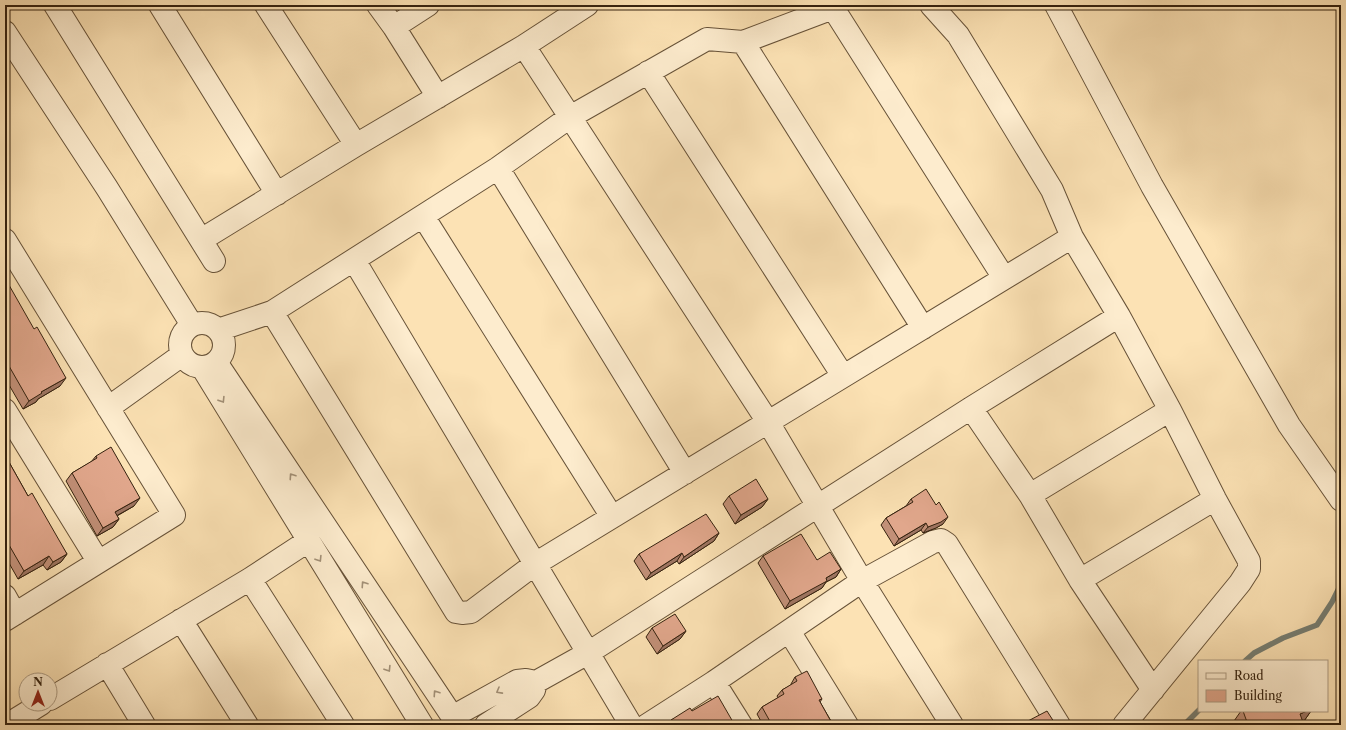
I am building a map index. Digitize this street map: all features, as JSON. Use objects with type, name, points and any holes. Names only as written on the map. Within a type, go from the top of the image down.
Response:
[{"type":"street","points":[[55,5],[214,261]]},
{"type":"street","points":[[160,5],[276,194]]},
{"type":"street","points":[[266,5],[356,144]]},
{"type":"street","points":[[378,5],[394,27],[438,97]]},
{"type":"street","points":[[394,27],[428,5]]},
{"type":"street","points":[[201,240],[356,144],[524,46],[587,5]]},
{"type":"street","points":[[931,5],[958,35],[1052,190],[1072,237],[1119,316],[1249,561],[1249,569],[1240,583],[1124,725]]},
{"type":"street","points":[[1056,5],[1152,186],[1273,398],[1289,425],[1341,500]]},
{"type":"street","points":[[218,330],[272,312],[498,168],[570,117],[707,39],[743,42],[836,7],[1004,278]]},
{"type":"street","points":[[6,37],[107,188],[192,325]]},
{"type":"street","points":[[743,42],[923,328]]},
{"type":"street","points":[[524,46],[768,422],[862,581],[952,725]]},
{"type":"street","points":[[648,72],[843,376]]},
{"type":"street","points":[[498,168],[685,473]]},
{"type":"street","points":[[423,216],[612,517]]},
{"type":"street","points":[[272,312],[456,612],[462,613],[471,612],[535,564],[1072,237]]},
{"type":"street","points":[[5,240],[174,515],[98,561],[8,610]]},
{"type":"street","points":[[354,260],[631,725]]},
{"type":"street","points":[[209,364],[455,721],[517,681],[526,680],[536,682],[588,653],[971,408],[1119,316]]},
{"type":"street","points":[[198,323],[205,323],[212,325],[218,330],[224,342],[221,356],[209,364],[194,366],[187,362],[180,349],[182,335],[186,329],[198,323]]},
{"type":"street","points":[[108,408],[182,355]]},
{"type":"street","points":[[209,364],[308,541],[422,725]]},
{"type":"street","points":[[971,408],[1030,495],[1080,580],[1153,690]]},
{"type":"street","points":[[5,410],[98,561]]},
{"type":"street","points":[[1030,495],[1170,410]]},
{"type":"street","points":[[1080,580],[1215,499]]},
{"type":"street","points":[[647,725],[714,682],[862,581],[933,542],[941,540],[947,544],[1059,725]]},
{"type":"street","points":[[58,694],[250,579],[308,541]]},
{"type":"street","points":[[250,579],[343,725]]},
{"type":"street","points":[[181,620],[247,725]]},
{"type":"street","points":[[789,631],[847,725]]},
{"type":"street","points":[[107,664],[144,725]]},
{"type":"street","points":[[486,725],[529,697],[534,690],[536,682]]},
{"type":"street","points":[[714,682],[741,725]]},
{"type":"street","points":[[7,725],[37,713]]},
{"type":"building","points":[[5,278],[34,329],[37,327],[66,378],[41,392],[42,393],[29,401],[5,359]]},
{"type":"building","points":[[111,447],[140,498],[115,512],[119,519],[103,528],[72,473],[97,458],[96,456]]},
{"type":"building","points":[[5,455],[28,496],[32,493],[67,554],[53,562],[49,556],[24,571],[5,538]]},
{"type":"building","points":[[756,479],[768,499],[741,515],[729,496]]},
{"type":"building","points":[[926,489],[936,505],[939,502],[948,517],[941,522],[928,527],[926,523],[899,539],[886,518],[913,502],[911,499]]},
{"type":"building","points":[[706,514],[719,533],[684,557],[682,553],[651,573],[639,554]]},
{"type":"building","points":[[801,534],[817,560],[830,552],[841,569],[826,578],[827,581],[790,601],[763,556]]},
{"type":"building","points":[[675,614],[686,631],[663,646],[652,628]]},
{"type":"building","points":[[807,671],[822,699],[819,700],[833,725],[772,725],[762,707],[784,694],[782,690],[797,681],[795,677]]},
{"type":"building","points":[[718,696],[733,722],[728,725],[674,725],[671,720],[690,708],[692,711]]},
{"type":"building","points":[[1047,711],[1056,725],[1030,725],[1028,721]]},
{"type":"building","points":[[1243,712],[1305,712],[1300,714],[1304,725],[1239,725],[1247,722]]},
{"type":"waterway","points":[[1246,660],[1254,653],[1283,638],[1317,625],[1332,602],[1341,584]]},
{"type":"waterway","points":[[1184,725],[1198,711]]}]
